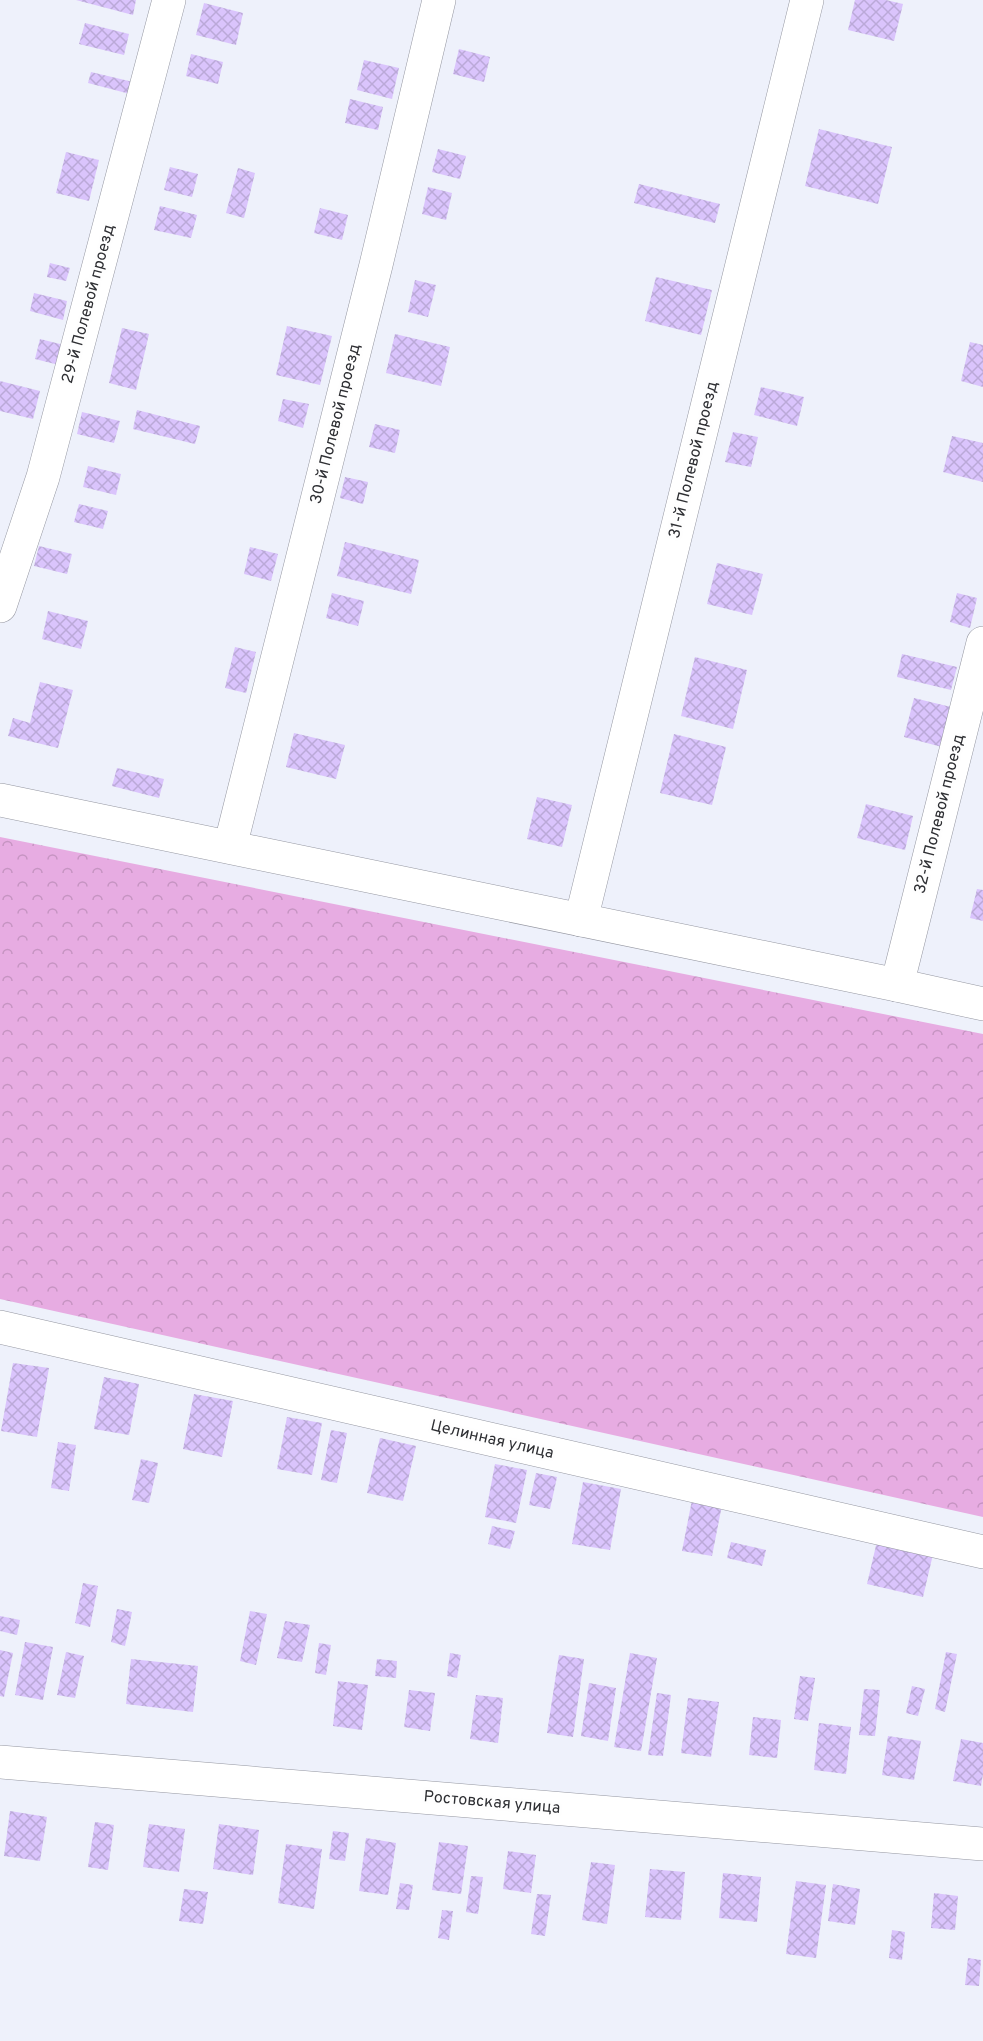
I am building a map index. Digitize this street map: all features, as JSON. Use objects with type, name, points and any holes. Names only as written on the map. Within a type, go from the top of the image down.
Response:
[{"type":"street","name":"29-й Полевой проезд","points":[[0,606],[43,477],[169,0]]},
{"type":"street","name":"30-й Полевой проезд","points":[[230,847],[376,265],[439,0]]},
{"type":"street","name":"31-й Полевой проезд","points":[[581,920],[807,0]]},
{"type":"street","name":"32-й Полевой проезд","points":[[897,985],[983,643]]},
{"type":"street","points":[[0,800],[983,1004]]},
{"type":"street","name":"Целинная улица","points":[[0,1328],[983,1552]]},
{"type":"street","name":"Ростовская улица","points":[[0,1762],[983,1845]]},
{"type":"green space","points":[[0,837],[983,1034],[983,1517],[0,1299]]},
{"type":"building","points":[[76,0],[136,0],[133,15]]},
{"type":"building","points":[[855,0],[886,0],[903,4],[894,41],[848,30]]},
{"type":"building","points":[[204,3],[243,13],[236,45],[196,35]]},
{"type":"building","points":[[85,23],[129,34],[124,55],[79,44]]},
{"type":"building","points":[[459,49],[490,57],[484,82],[453,74]]},
{"type":"building","points":[[191,54],[223,62],[218,84],[186,76]]},
{"type":"building","points":[[364,60],[399,68],[392,99],[357,90]]},
{"type":"building","points":[[91,72],[133,82],[130,94],[88,83]]},
{"type":"building","points":[[350,99],[383,107],[378,130],[345,123]]},
{"type":"building","points":[[819,129],[892,147],[878,204],[805,186]]},
{"type":"building","points":[[438,149],[466,156],[460,179],[432,172]]},
{"type":"building","points":[[66,152],[99,160],[89,201],[56,193]]},
{"type":"building","points":[[170,167],[198,174],[192,197],[164,190]]},
{"type":"building","points":[[238,168],[255,173],[244,218],[226,213]]},
{"type":"building","points":[[639,184],[720,204],[715,223],[634,203]]},
{"type":"building","points":[[428,187],[452,193],[446,220],[422,214]]},
{"type":"building","points":[[160,206],[197,215],[191,238],[154,230]]},
{"type":"building","points":[[320,208],[348,215],[342,240],[314,233]]},
{"type":"building","points":[[50,263],[70,268],[66,281],[47,277]]},
{"type":"building","points":[[656,277],[712,290],[701,335],[645,321]]},
{"type":"building","points":[[415,280],[436,285],[428,317],[408,312]]},
{"type":"building","points":[[34,293],[67,301],[63,320],[30,311]]},
{"type":"building","points":[[287,326],[332,336],[320,385],[276,375]]},
{"type":"building","points":[[122,328],[149,334],[136,390],[109,383]]},
{"type":"building","points":[[395,334],[450,347],[441,386],[386,373]]},
{"type":"building","points":[[40,339],[64,345],[59,365],[35,359]]},
{"type":"building","points":[[970,342],[983,345],[983,387],[961,381]]},
{"type":"building","points":[[0,381],[40,391],[33,419],[0,411]]},
{"type":"building","points":[[761,387],[804,397],[797,426],[754,415]]},
{"type":"building","points":[[283,399],[309,404],[303,428],[278,421]]},
{"type":"building","points":[[137,410],[200,426],[195,444],[133,429]]},
{"type":"building","points":[[82,412],[120,421],[114,443],[77,434]]},
{"type":"building","points":[[375,424],[400,430],[395,453],[369,447]]},
{"type":"building","points":[[733,432],[758,437],[751,467],[725,462]]},
{"type":"building","points":[[952,436],[983,443],[983,482],[943,472]]},
{"type":"building","points":[[88,466],[121,474],[116,495],[83,487]]},
{"type":"building","points":[[345,477],[368,482],[363,504],[340,498]]},
{"type":"building","points":[[79,504],[108,511],[103,529],[74,522]]},
{"type":"building","points":[[345,542],[419,560],[411,594],[337,576]]},
{"type":"building","points":[[39,546],[72,554],[67,574],[34,566]]},
{"type":"building","points":[[250,547],[278,554],[271,581],[244,574]]},
{"type":"building","points":[[717,563],[763,574],[752,615],[707,604]]},
{"type":"building","points":[[332,593],[364,601],[358,626],[326,618]]},
{"type":"building","points":[[957,593],[977,598],[970,628],[950,622]]},
{"type":"building","points":[[48,611],[88,621],[81,649],[42,639]]},
{"type":"building","points":[[235,647],[256,652],[246,693],[225,688]]},
{"type":"building","points":[[902,654],[957,667],[951,690],[897,677]]},
{"type":"building","points":[[695,657],[747,670],[733,729],[681,716]]},
{"type":"building","points":[[40,682],[73,690],[58,748],[8,736],[13,718],[30,723]]},
{"type":"building","points":[[914,698],[951,707],[942,747],[904,737]]},
{"type":"building","points":[[294,733],[345,745],[336,779],[286,767]]},
{"type":"building","points":[[674,734],[726,747],[712,805],[660,793]]},
{"type":"building","points":[[117,768],[164,779],[159,798],[112,786]]},
{"type":"building","points":[[537,797],[572,805],[562,847],[527,839]]},
{"type":"building","points":[[866,804],[913,816],[905,850],[857,838]]},
{"type":"building","points":[[977,889],[983,890],[983,921],[970,918]]},
{"type":"building","points":[[13,1363],[49,1368],[37,1437],[1,1431]]},
{"type":"building","points":[[104,1377],[139,1384],[129,1435],[94,1429]]},
{"type":"building","points":[[194,1394],[233,1401],[222,1457],[183,1449]]},
{"type":"building","points":[[287,1417],[322,1423],[312,1475],[277,1469]]},
{"type":"building","points":[[331,1430],[347,1433],[337,1483],[321,1480]]},
{"type":"building","points":[[380,1438],[416,1446],[403,1501],[367,1493]]},
{"type":"building","points":[[58,1442],[76,1445],[69,1491],[51,1488]]},
{"type":"building","points":[[141,1459],[158,1463],[149,1503],[132,1500]]},
{"type":"building","points":[[495,1464],[527,1470],[516,1523],[485,1517]]},
{"type":"building","points":[[536,1473],[557,1477],[550,1509],[529,1505]]},
{"type":"building","points":[[583,1482],[621,1489],[610,1550],[572,1544]]},
{"type":"building","points":[[692,1500],[722,1505],[712,1556],[682,1551]]},
{"type":"building","points":[[492,1526],[515,1531],[510,1549],[488,1544]]},
{"type":"building","points":[[878,1537],[934,1550],[923,1597],[867,1584]]},
{"type":"building","points":[[731,1542],[766,1550],[762,1566],[727,1558]]},
{"type":"building","points":[[83,1583],[98,1586],[90,1627],[75,1623]]},
{"type":"building","points":[[117,1609],[132,1612],[125,1646],[111,1642]]},
{"type":"building","points":[[250,1611],[267,1614],[256,1665],[240,1661]]},
{"type":"building","points":[[0,1616],[20,1620],[17,1635],[0,1631]]},
{"type":"building","points":[[285,1621],[310,1625],[302,1662],[277,1658]]},
{"type":"building","points":[[25,1642],[53,1647],[43,1700],[15,1695]]},
{"type":"building","points":[[319,1643],[331,1645],[326,1675],[315,1673]]},
{"type":"building","points":[[0,1650],[13,1653],[4,1697],[0,1696]]},
{"type":"building","points":[[66,1652],[84,1656],[75,1698],[57,1695]]},
{"type":"building","points":[[946,1652],[957,1654],[945,1712],[935,1709]]},
{"type":"building","points":[[450,1653],[461,1655],[457,1678],[447,1676]]},
{"type":"building","points":[[630,1653],[657,1658],[641,1751],[614,1747]]},
{"type":"building","points":[[559,1655],[584,1659],[573,1737],[547,1733]]},
{"type":"building","points":[[131,1659],[198,1666],[193,1712],[126,1704]]},
{"type":"building","points":[[377,1659],[397,1661],[396,1678],[375,1676]]},
{"type":"building","points":[[800,1676],[815,1678],[808,1721],[794,1719]]},
{"type":"building","points":[[338,1681],[368,1685],[362,1730],[333,1726]]},
{"type":"building","points":[[589,1683],[616,1688],[608,1741],[581,1736]]},
{"type":"building","points":[[912,1686],[925,1689],[918,1716],[906,1713]]},
{"type":"building","points":[[864,1689],[880,1690],[875,1736],[859,1735]]},
{"type":"building","points":[[409,1690],[435,1693],[430,1731],[404,1727]]},
{"type":"building","points":[[657,1693],[671,1695],[663,1756],[648,1755]]},
{"type":"building","points":[[476,1695],[503,1698],[498,1743],[470,1739]]},
{"type":"building","points":[[688,1698],[719,1702],[711,1757],[681,1753]]},
{"type":"building","points":[[753,1717],[781,1720],[777,1758],[749,1755]]},
{"type":"building","points":[[819,1723],[851,1727],[846,1774],[814,1770]]},
{"type":"building","points":[[888,1736],[921,1741],[914,1780],[882,1775]]},
{"type":"building","points":[[961,1739],[983,1743],[981,1786],[953,1781]]},
{"type":"building","points":[[10,1811],[47,1817],[40,1861],[4,1856]]},
{"type":"building","points":[[95,1822],[114,1825],[108,1870],[88,1867]]},
{"type":"building","points":[[149,1824],[185,1829],[179,1872],[143,1867]]},
{"type":"building","points":[[219,1824],[259,1830],[253,1875],[213,1869]]},
{"type":"building","points":[[333,1831],[349,1833],[345,1861],[329,1859]]},
{"type":"building","points":[[366,1838],[396,1843],[388,1895],[359,1891]]},
{"type":"building","points":[[439,1842],[468,1846],[461,1894],[432,1890]]},
{"type":"building","points":[[286,1844],[322,1849],[314,1909],[278,1903]]},
{"type":"building","points":[[508,1851],[536,1855],[531,1893],[503,1889]]},
{"type":"building","points":[[591,1862],[615,1865],[607,1924],[582,1920]]},
{"type":"building","points":[[650,1869],[685,1872],[681,1920],[645,1917]]},
{"type":"building","points":[[723,1873],[761,1877],[757,1922],[719,1918]]},
{"type":"building","points":[[471,1876],[483,1877],[478,1914],[466,1912]]},
{"type":"building","points":[[796,1881],[826,1885],[816,1958],[786,1954]]},
{"type":"building","points":[[400,1883],[413,1885],[409,1910],[396,1909]]},
{"type":"building","points":[[833,1884],[860,1889],[855,1925],[828,1921]]},
{"type":"building","points":[[184,1889],[208,1892],[203,1924],[179,1921]]},
{"type":"building","points":[[934,1893],[958,1896],[955,1930],[931,1928]]},
{"type":"building","points":[[537,1894],[551,1895],[545,1936],[531,1934]]},
{"type":"building","points":[[442,1910],[453,1911],[449,1940],[438,1938]]},
{"type":"building","points":[[892,1930],[905,1932],[902,1960],[889,1958]]},
{"type":"building","points":[[968,1958],[981,1960],[979,1986],[965,1985]]}]
